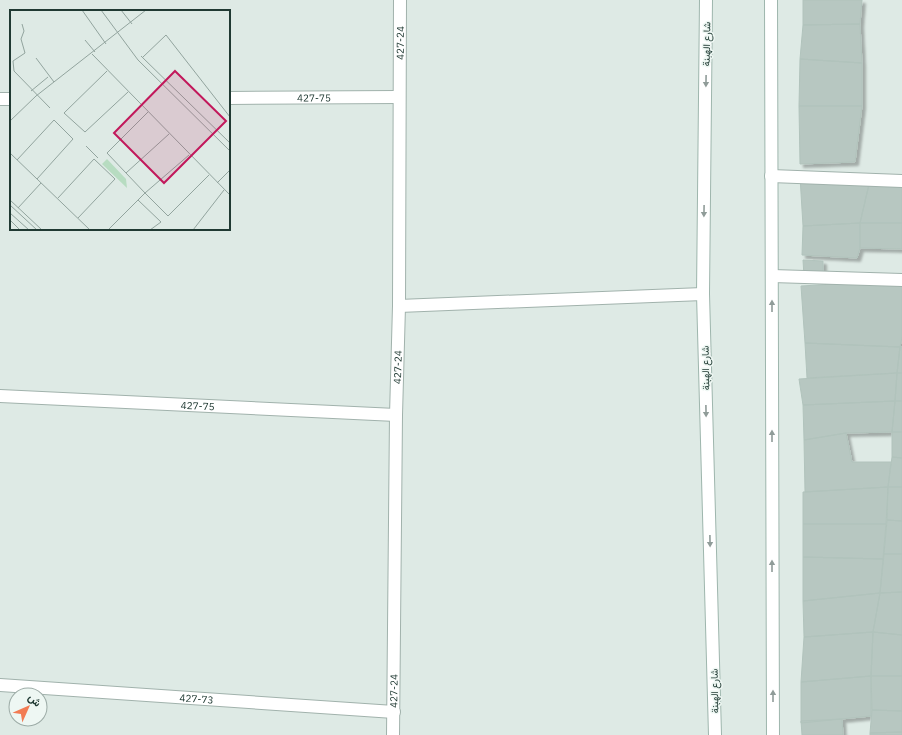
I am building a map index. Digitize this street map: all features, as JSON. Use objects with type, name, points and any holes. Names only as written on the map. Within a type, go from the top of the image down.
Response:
[{"type":"street","name":"427-24","points":[[393,735],[396,415],[399,306],[400,0]]},
{"type":"street","name":"شارع الهبنة","points":[[706,0],[703,294],[715,735]]},
{"type":"street","points":[[771,0],[773,735]]},
{"type":"street","name":"427-75","points":[[230,98],[399,97]]},
{"type":"street","points":[[771,176],[902,181]]},
{"type":"street","points":[[772,276],[902,280]]},
{"type":"street","points":[[399,306],[703,294]]},
{"type":"street","name":"427-75","points":[[0,396],[396,415]]},
{"type":"street","name":"427-73","points":[[0,685],[394,712]]},
{"type":"building","points":[[803,0],[862,0],[860,24],[803,25]]},
{"type":"building","points":[[860,24],[862,63],[800,59],[803,25]]},
{"type":"building","points":[[800,59],[862,63],[862,106],[799,106]]},
{"type":"building","points":[[799,106],[862,106],[855,162],[800,164]]},
{"type":"building","points":[[800,177],[870,180],[860,223],[803,226]]},
{"type":"building","points":[[870,180],[902,185],[902,223],[860,223]]},
{"type":"building","points":[[860,223],[902,223],[902,249],[860,248]]},
{"type":"building","points":[[860,223],[860,248],[857,258],[802,255],[803,226]]},
{"type":"building","points":[[803,260],[823,261],[823,278],[804,277]]},
{"type":"building","points":[[902,280],[902,337],[900,347],[805,343],[801,286]]},
{"type":"building","points":[[805,343],[900,347],[897,373],[807,378]]},
{"type":"building","points":[[900,347],[902,347],[902,373],[897,373]]},
{"type":"building","points":[[897,373],[902,373],[902,401],[895,401]]},
{"type":"building","points":[[897,373],[895,401],[803,405],[799,379]]},
{"type":"building","points":[[895,401],[902,401],[902,432],[892,432]]},
{"type":"building","points":[[895,401],[892,432],[846,433],[804,440],[803,405]]},
{"type":"building","points":[[892,432],[902,432],[902,458],[892,457]]},
{"type":"building","points":[[846,433],[852,462],[891,462],[888,487],[805,492],[804,440]]},
{"type":"building","points":[[892,457],[902,458],[902,487],[888,487]]},
{"type":"building","points":[[888,487],[902,487],[902,521],[887,520]]},
{"type":"building","points":[[888,487],[886,524],[803,524],[803,492]]},
{"type":"building","points":[[887,520],[902,521],[902,554],[884,554]]},
{"type":"building","points":[[803,524],[886,524],[883,559],[803,557]]},
{"type":"building","points":[[884,554],[902,554],[902,592],[880,593]]},
{"type":"building","points":[[803,557],[883,559],[880,593],[803,601]]},
{"type":"building","points":[[902,592],[902,635],[873,632],[880,593]]},
{"type":"building","points":[[880,593],[873,632],[804,637],[803,601]]},
{"type":"building","points":[[873,632],[902,635],[902,676],[871,676]]},
{"type":"building","points":[[873,632],[871,676],[801,682],[804,637]]},
{"type":"building","points":[[871,676],[902,676],[902,711],[872,710]]},
{"type":"building","points":[[871,676],[871,716],[801,723],[801,682]]},
{"type":"building","points":[[872,710],[902,711],[902,732],[870,733]]},
{"type":"building","points":[[842,719],[843,735],[802,735],[801,721]]},
{"type":"building","points":[[902,732],[902,735],[870,735],[870,733]]}]
